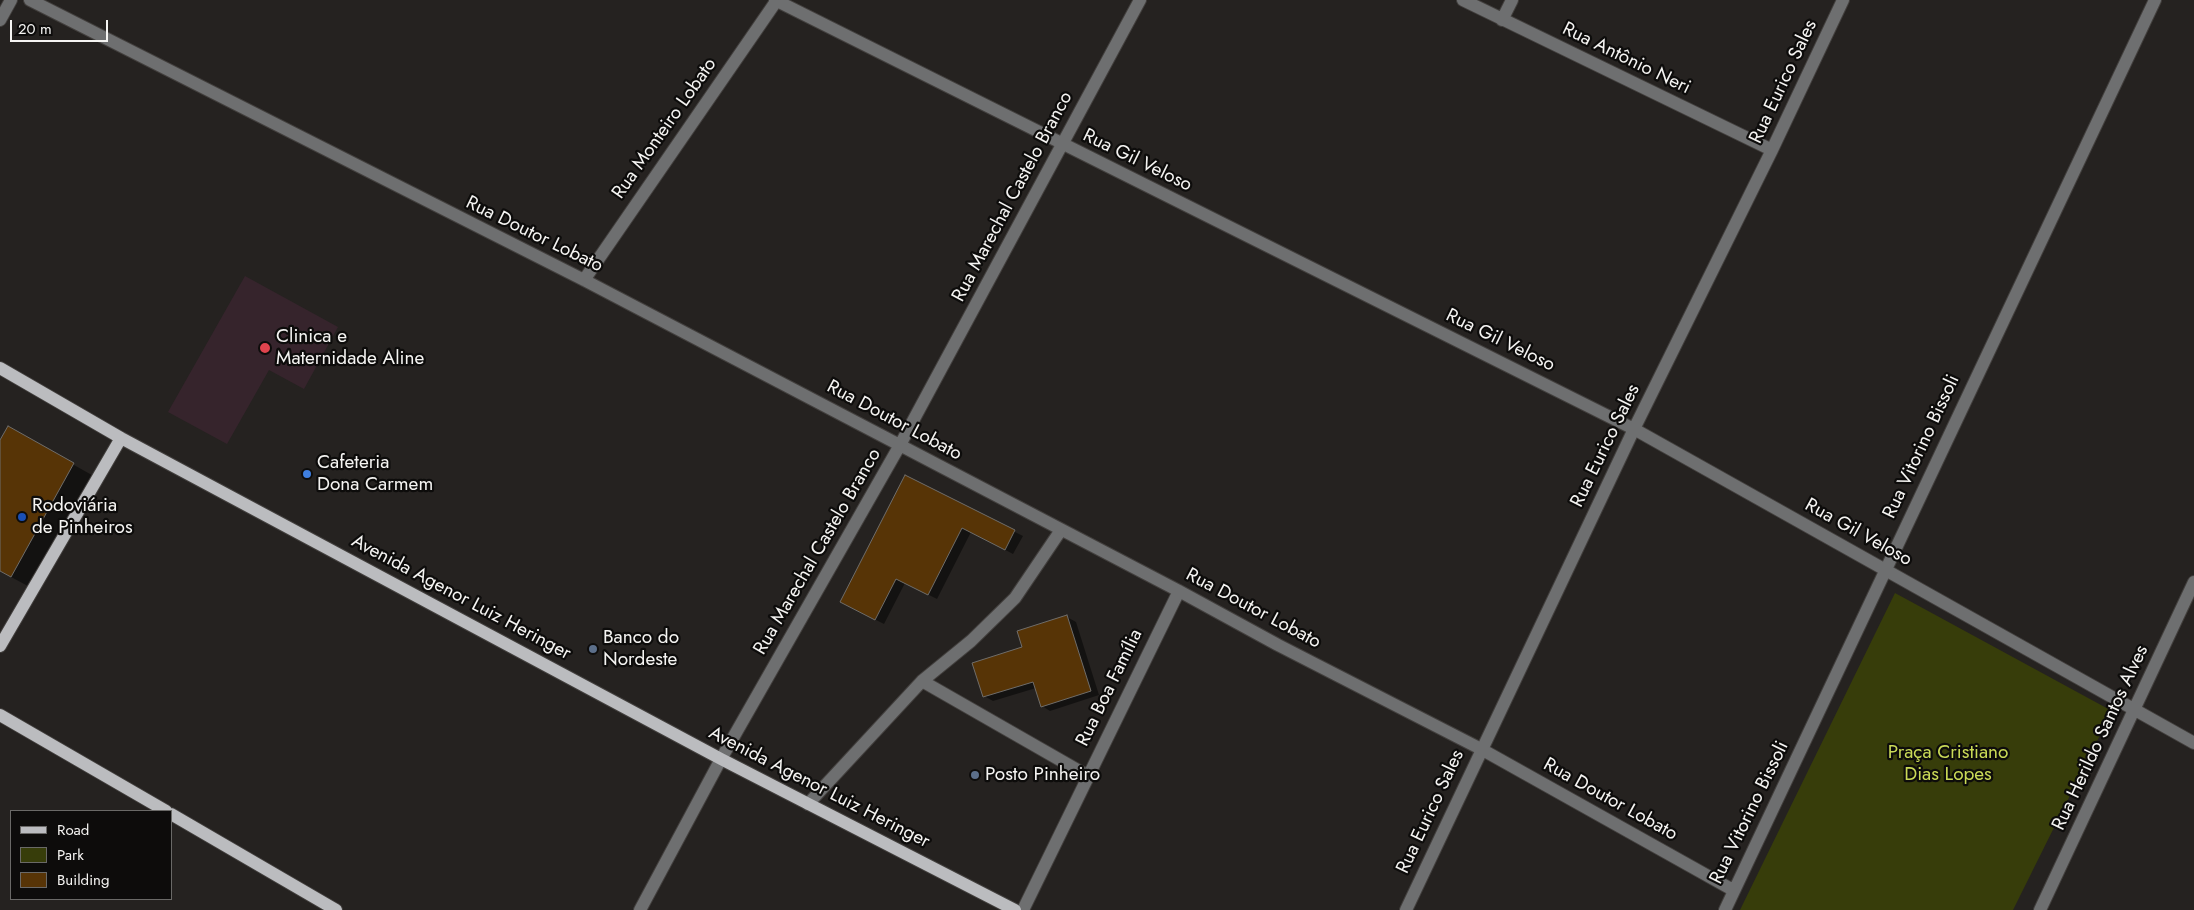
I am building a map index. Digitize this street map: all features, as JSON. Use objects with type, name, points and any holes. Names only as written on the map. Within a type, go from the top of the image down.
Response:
[{"type":"main road","name":"Avenida Agenor Luiz Heringer","points":[[1,371],[121,438],[721,759],[1015,910]]},
{"type":"main road","points":[[0,646],[121,438]]},
{"type":"main road","points":[[0,715],[164,810]]},
{"type":"main road","points":[[172,815],[336,910]]},
{"type":"street","points":[[0,20],[11,0]]},
{"type":"street","name":"Rua Doutor Lobato","points":[[30,0],[584,280],[900,445],[1278,645],[1481,749],[1733,890]]},
{"type":"street","name":"Rua Monteiro Lobato","points":[[584,280],[776,0]]},
{"type":"street","name":"Rua Gil Veloso","points":[[776,0],[1062,145],[1634,429],[2194,744]]},
{"type":"street","name":"Rua Marechal Castelo Branco","points":[[640,910],[721,759],[900,445],[1140,0]]},
{"type":"street","name":"Rua Antônio Neri","points":[[1465,0],[1502,20],[1772,150]]},
{"type":"street","points":[[1502,20],[1512,0]]},
{"type":"street","name":"Rua Eurico Sales","points":[[1406,910],[1634,429],[1844,0]]},
{"type":"street","name":"Rua Vitorino Bissoli","points":[[1724,910],[2155,0]]},
{"type":"street","points":[[808,804],[922,681],[971,640],[1015,598],[1061,530]]},
{"type":"street","name":"Rua Herildo Santos Alves","points":[[2040,910],[2194,582]]},
{"type":"street","name":"Rua Boa Família","points":[[1022,910],[1179,591]]},
{"type":"street","points":[[922,681],[1088,776]]},
{"type":"shaded area","name":"Clinica e Maternidade Aline","points":[[245,276],[338,327],[304,389],[269,370],[227,444],[168,412]]},
{"type":"green space","name":"Praça Cristiano Dias Lopes","points":[[1895,593],[2112,711],[2013,910],[1740,910]]},
{"type":"building","name":"Rodoviária de Pinheiros","points":[[8,426],[74,463],[11,577],[0,571],[0,440]]},
{"type":"building","points":[[905,475],[1015,530],[1005,550],[962,528],[928,595],[896,579],[875,620],[840,602]]},
{"type":"building","points":[[1067,615],[1091,691],[1041,707],[1033,682],[983,697],[972,663],[1022,647],[1017,631]]},
{"type":"place","name":"Clinica e Maternidade Aline","points":[[265,348]]},
{"type":"place","name":"Cafeteria Dona Carmem","points":[[307,474]]},
{"type":"place","name":"Rodoviária de Pinheiros","points":[[22,517]]},
{"type":"place","name":"Banco do Nordeste","points":[[593,649]]},
{"type":"place","name":"Posto Pinheiro","points":[[975,775]]}]
